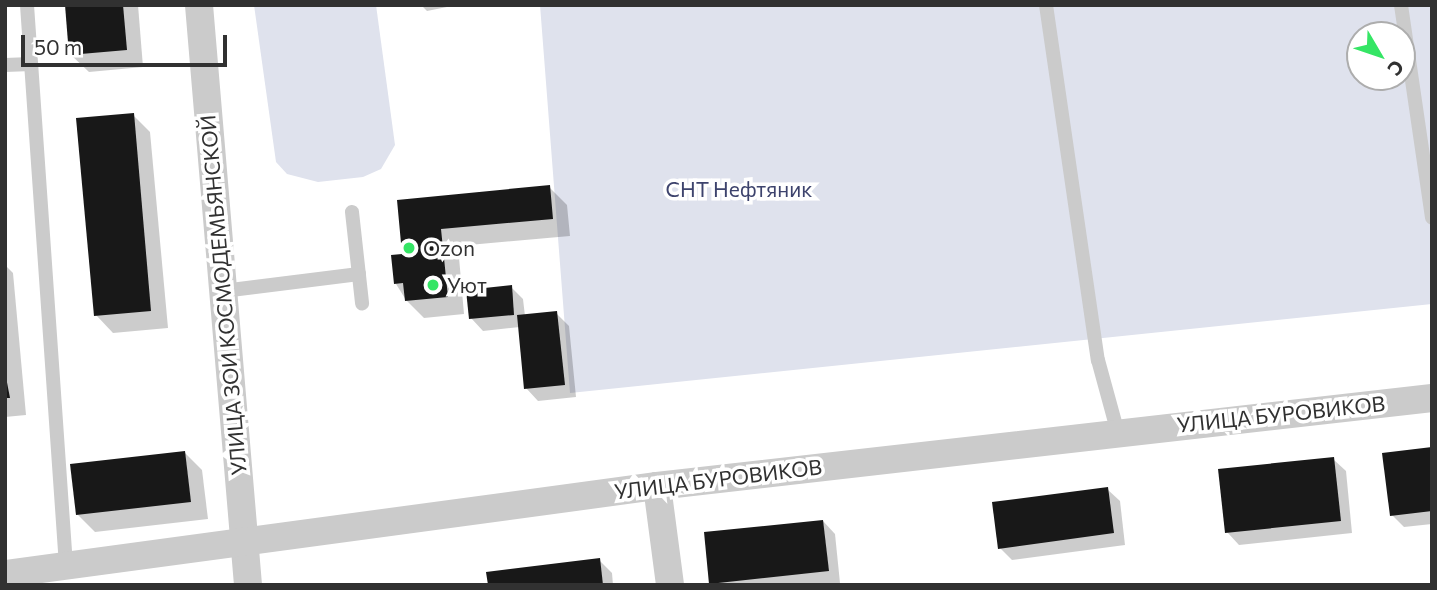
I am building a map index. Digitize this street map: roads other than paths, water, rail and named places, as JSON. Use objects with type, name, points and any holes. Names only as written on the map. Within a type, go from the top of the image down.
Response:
[{"type":"street","name":"УЛИЦА ЗОИ КОСМОДЕМЬЯНСКОЙ","points":[[199,5],[248,585]]},
{"type":"street","name":"УЛИЦА БУРОВИКОВ","points":[[5,574],[657,486],[1432,398]]},
{"type":"street","points":[[657,486],[670,585]]},
{"type":"lane","points":[[27,5],[66,565]]},
{"type":"lane","points":[[1046,5],[1098,360],[1118,433]]},
{"type":"lane","points":[[1401,5],[1432,218]]},
{"type":"lane","points":[[5,65],[31,64]]},
{"type":"lane","points":[[352,212],[362,303]]},
{"type":"lane","points":[[223,291],[359,274]]},
{"type":"place","name":"Ozon","points":[[409,248]]},
{"type":"place","name":"Уют","points":[[433,285]]},
{"type":"park label","name":"СНТ Нефтяник","points":[[739,189]]}]
